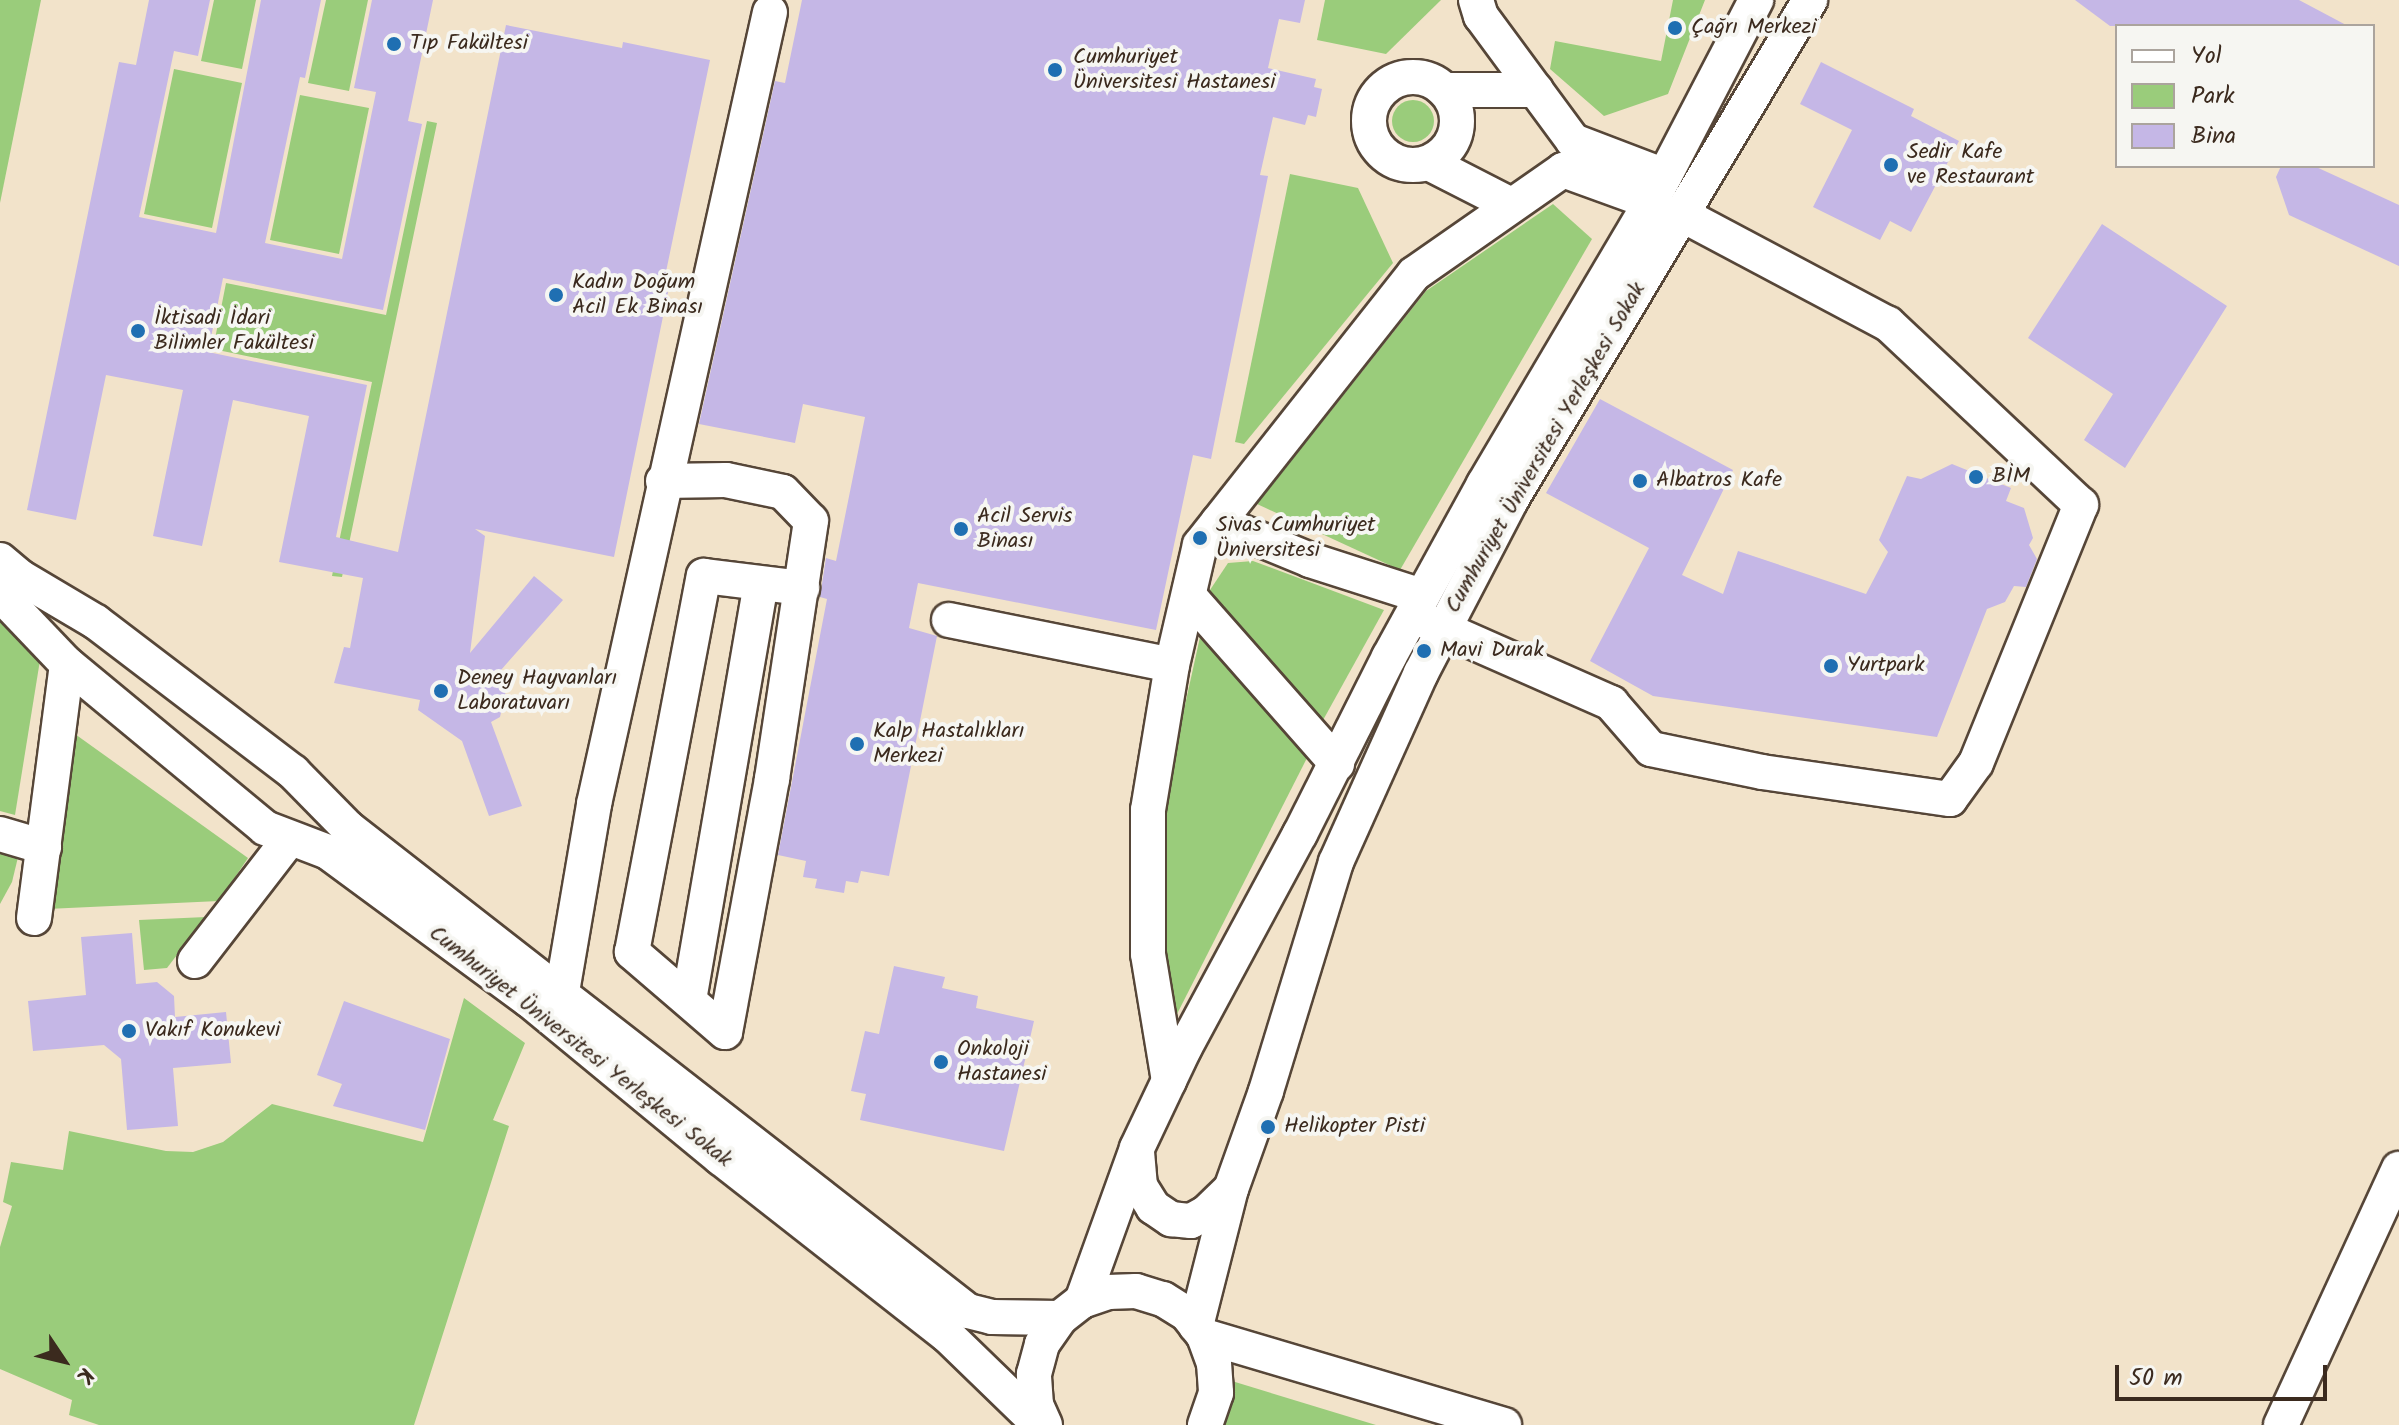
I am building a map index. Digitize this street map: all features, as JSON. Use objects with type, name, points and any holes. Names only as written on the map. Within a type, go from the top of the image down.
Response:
[{"type":"street","points":[[1218,522],[1417,606],[1444,627],[1611,703],[1651,749],[1762,772],[1950,799],[1976,763],[2081,505],[1888,324],[1573,141],[1481,16],[1476,0]]},
{"type":"street","name":"Cumhuriyet Üniversitesi Yerleşkesi Sokak","points":[[1200,1331],[1231,1189],[1266,1091],[1336,862],[1444,627],[1666,197],[1756,0]]},
{"type":"street","name":"Cumhuriyet Üniversitesi Yerleşkesi Sokak","points":[[1042,1425],[1036,1405],[1034,1374],[1042,1344],[1071,1310],[1137,1148],[1169,1081],[1417,606],[1484,484],[1666,197],[1810,0]]},
{"type":"street","points":[[562,992],[594,804],[663,481],[770,12]]},
{"type":"street","points":[[1429,163],[1449,148],[1457,124],[1452,99],[1444,90],[1422,78],[1397,80],[1386,86],[1371,106],[1369,131],[1382,153],[1404,165],[1429,163],[1511,205]]},
{"type":"street","points":[[1444,90],[1536,90]]},
{"type":"street","points":[[1169,1081],[1148,954],[1148,810],[1172,665],[1200,545],[1414,274],[1563,170],[1666,197]]},
{"type":"street","points":[[663,481],[726,480],[783,492],[811,521],[802,588],[772,779],[725,1032],[632,952],[704,576],[802,588]]},
{"type":"street","name":"Cumhuriyet Üniversitesi Yerleşkesi Sokak","points":[[0,560],[20,577],[96,622],[293,772],[348,828],[968,1311],[992,1317],[1071,1310],[1108,1292],[1136,1291],[1163,1299],[1187,1314],[1200,1331]]},
{"type":"street","points":[[689,1000],[761,585]]},
{"type":"street","name":"Cumhuriyet Üniversitesi Yerleşkesi Sokak","points":[[0,594],[67,664],[265,828],[328,852],[538,1007],[721,1158],[947,1335],[1042,1425]]},
{"type":"street","points":[[1189,596],[1337,764]]},
{"type":"street","points":[[949,620],[1172,665]]},
{"type":"street","points":[[34,918],[67,664]]},
{"type":"street","points":[[0,834],[44,847]]},
{"type":"street","points":[[195,961],[290,838]]},
{"type":"street","name":"Cumhuriyet Üniversitesi Yerleşkesi Sokak","points":[[1137,1148],[1140,1186],[1153,1207],[1171,1219],[1191,1221],[1207,1212],[1231,1189]]},
{"type":"street","points":[[2281,1425],[2399,1169]]},
{"type":"street","points":[[1200,1331],[1214,1363],[1216,1393],[1205,1425]]},
{"type":"street","points":[[1200,1331],[1504,1425]]},
{"type":"green space","points":[[0,0],[41,0],[0,203]]},
{"type":"green space","points":[[214,0],[256,0],[242,69],[201,61]]},
{"type":"green space","points":[[326,0],[368,0],[349,91],[308,83]]},
{"type":"green space","points":[[1325,0],[1441,0],[1386,54],[1317,40]]},
{"type":"green space","points":[[1673,0],[1705,0],[1668,94],[1604,116],[1550,69],[1555,41],[1661,61]]},
{"type":"green space","points":[[174,69],[242,83],[212,228],[144,214]]},
{"type":"green space","points":[[300,95],[369,108],[339,254],[270,240]]},
{"type":"green space","points":[[1413,100],[1428,106],[1434,121],[1428,136],[1413,142],[1398,136],[1392,121],[1398,106]]},
{"type":"green space","points":[[427,121],[437,123],[342,577],[332,576],[372,382],[213,349],[226,283],[386,315]]},
{"type":"green space","points":[[1290,174],[1358,188],[1393,263],[1244,444],[1235,442]]},
{"type":"green space","points":[[1553,204],[1592,239],[1400,570],[1257,504],[1426,291]]},
{"type":"green space","points":[[1253,561],[1384,610],[1322,722],[1206,596],[1228,563]]},
{"type":"green space","points":[[0,620],[41,654],[15,815],[0,811]]},
{"type":"green space","points":[[1200,637],[1229,654],[1308,756],[1177,1014],[1164,975],[1163,805]]},
{"type":"green space","points":[[68,729],[248,858],[219,901],[47,909]]},
{"type":"green space","points":[[0,848],[19,853],[12,882],[0,904]]},
{"type":"green space","points":[[206,917],[167,968],[144,970],[139,920]]},
{"type":"green space","points":[[464,998],[525,1043],[493,1120],[509,1126],[414,1425],[99,1425],[69,1415],[72,1400],[0,1369],[0,1247],[12,1206],[3,1202],[11,1162],[63,1170],[69,1131],[166,1151],[193,1152],[223,1142],[272,1104],[423,1142]]},
{"type":"green space","points":[[1222,1378],[1376,1425],[1209,1425]]},
{"type":"building","points":[[149,0],[210,0],[198,56],[174,51],[139,217],[216,233],[261,0],[321,0],[305,78],[300,77],[265,243],[342,259],[376,92],[354,88],[372,0],[433,0],[408,121],[422,124],[383,310],[223,278],[208,352],[367,385],[336,537],[398,552],[506,25],[622,48],[623,42],[710,60],[662,291],[668,292],[614,557],[475,529],[485,536],[470,653],[534,576],[563,600],[501,670],[509,677],[500,717],[491,722],[522,806],[489,816],[462,741],[418,710],[420,700],[334,683],[344,647],[350,648],[363,578],[279,562],[309,416],[233,400],[202,546],[153,536],[183,390],[106,375],[76,520],[27,510],[119,62],[136,65]]},
{"type":"building","points":[[802,0],[1305,0],[1300,23],[1279,19],[1268,68],[1316,79],[1314,87],[1322,89],[1316,117],[1308,115],[1305,125],[1273,117],[1260,175],[1268,176],[1211,459],[1193,455],[1156,630],[918,583],[909,628],[937,636],[889,876],[861,871],[858,883],[846,881],[844,893],[815,888],[817,879],[803,877],[806,861],[778,855],[827,599],[820,597],[826,558],[836,561],[865,417],[803,404],[795,443],[699,424],[775,81],[785,83]]},
{"type":"building","points":[[2075,0],[2299,0],[2344,24],[2115,24],[2110,26]]},
{"type":"building","name":"Sedir Kafe ve Restaurant","points":[[1821,62],[1914,109],[1911,116],[1959,141],[1911,232],[1890,221],[1880,240],[1813,207],[1852,130],[1800,104]]},
{"type":"building","points":[[2280,168],[2318,168],[2399,205],[2399,266],[2289,215],[2276,177]]},
{"type":"building","points":[[2102,224],[2227,306],[2125,468],[2084,440],[2113,394],[2028,338]]},
{"type":"building","points":[[1600,399],[1733,470],[1682,575],[1723,594],[1738,551],[1866,594],[1888,552],[1879,540],[1907,476],[1921,479],[1952,464],[2011,488],[2006,501],[2024,508],[2033,538],[2029,545],[2037,559],[2026,587],[2014,586],[2005,602],[1987,609],[1937,737],[1653,696],[1590,661],[1649,548],[1546,493]]},
{"type":"building","name":"Vakıf Konukevi","points":[[132,933],[136,984],[157,982],[174,996],[175,1017],[226,1012],[231,1063],[173,1068],[178,1126],[127,1130],[121,1059],[104,1045],[33,1051],[28,1001],[86,995],[81,937]]},
{"type":"building","name":"Onkoloji Hastanesi","points":[[894,966],[945,977],[942,988],[978,996],[976,1008],[1034,1021],[1004,1151],[860,1120],[866,1094],[851,1091],[865,1031],[879,1034]]},
{"type":"building","points":[[344,1001],[450,1039],[425,1130],[333,1106],[342,1084],[317,1075]]},
{"type":"place","name":"Çağrı Merkezi","points":[[1675,28]]},
{"type":"place","name":"Tıp Fakültesi","points":[[394,44]]},
{"type":"place","name":"Cumhuriyet Üniversitesi Hastanesi","points":[[1055,70]]},
{"type":"place","name":"Sedir Kafe ve Restaurant","points":[[1891,165]]},
{"type":"place","name":"Kadın Doğum Acil Ek Binası","points":[[556,295]]},
{"type":"place","name":"İktisadi İdari Bilimler Fakültesi","points":[[138,331]]},
{"type":"place","name":"BİM","points":[[1976,477]]},
{"type":"place","name":"Albatros Kafe","points":[[1640,481]]},
{"type":"place","name":"Acil Servis Binası","points":[[961,529]]},
{"type":"place","name":"Sivas Cumhuriyet Üniversitesi","points":[[1200,538]]},
{"type":"place","name":"Mavi Durak","points":[[1424,651]]},
{"type":"place","name":"Yurtpark","points":[[1831,666]]},
{"type":"place","name":"Deney Hayvanları Laboratuvarı","points":[[441,691]]},
{"type":"place","name":"Kalp Hastalıkları Merkezi","points":[[857,744]]},
{"type":"place","name":"Vakıf Konukevi","points":[[129,1031]]},
{"type":"place","name":"Onkoloji Hastanesi","points":[[941,1062]]},
{"type":"place","name":"Helikopter Pisti","points":[[1268,1127]]}]
